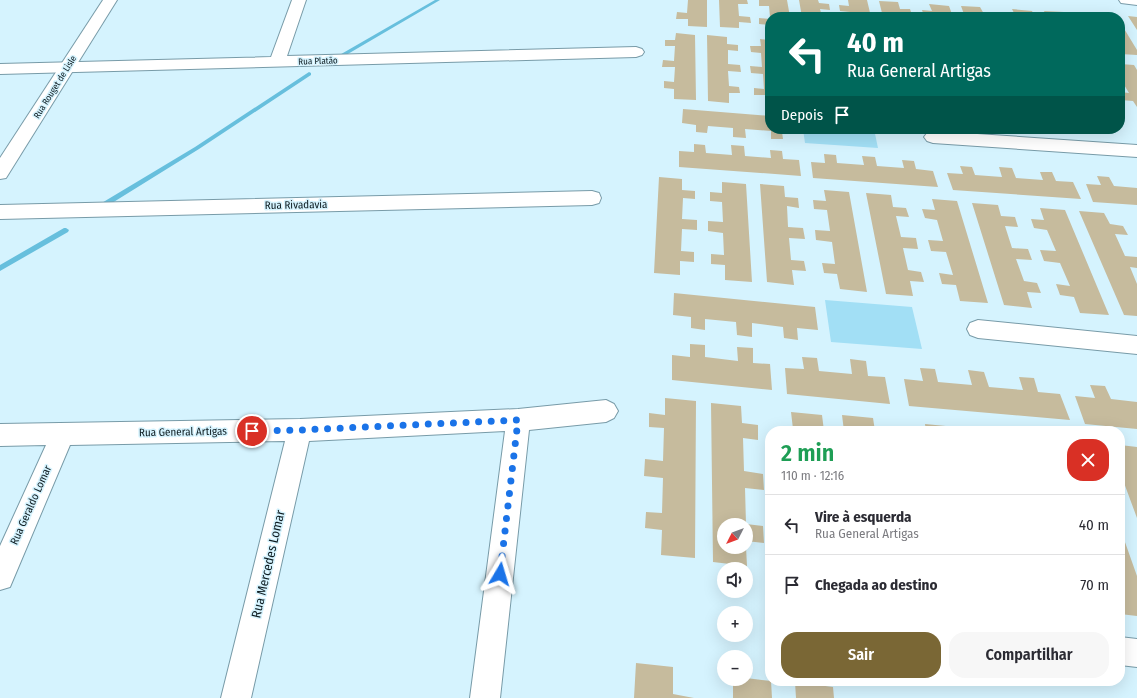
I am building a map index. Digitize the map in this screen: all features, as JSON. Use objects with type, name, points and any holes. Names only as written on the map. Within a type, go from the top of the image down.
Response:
[{"type":"street","name":"Rua Rouget de Lisle","points":[[0,173],[110,0]]},
{"type":"street","points":[[277,62],[299,0]]},
{"type":"street","points":[[1126,0],[1137,1]]},
{"type":"street","name":"Rua Platão","points":[[0,69],[636,52]]},
{"type":"street","points":[[933,136],[1137,151]]},
{"type":"street","name":"Rua Rivadavia","points":[[0,212],[592,198]]},
{"type":"street","points":[[978,329],[1137,345]]},
{"type":"street","name":"Rua General Artigas","points":[[0,435],[300,430],[518,420],[606,411]]},
{"type":"street","points":[[485,698],[518,420]]},
{"type":"street","name":"Rua Mercedes Lomar","points":[[236,698],[300,430]]},
{"type":"street","name":"Rua Geraldo Lomar","points":[[0,577],[63,433]]},
{"type":"street","points":[[1125,652],[1137,653]]},
{"type":"shaded area","points":[[804,134],[875,134],[878,148],[805,143]]},
{"type":"shaded area","points":[[825,300],[912,307],[922,349],[831,342]]},
{"type":"building","points":[[688,0],[707,0],[707,27],[688,26],[688,19],[676,19],[677,12],[687,13]]},
{"type":"building","points":[[719,0],[747,0],[748,4],[738,4],[739,16],[750,17],[751,23],[739,22],[739,28],[720,27]]},
{"type":"building","points":[[759,0],[787,0],[789,12],[770,12],[769,6],[759,6]]},
{"type":"building","points":[[799,0],[818,0],[819,3],[829,4],[830,10],[820,9],[821,12],[801,12]]},
{"type":"building","points":[[848,0],[867,0],[870,12],[840,11],[839,5],[849,6]]},
{"type":"building","points":[[879,1],[898,2],[900,9],[910,9],[911,12],[882,12]]},
{"type":"building","points":[[929,4],[949,6],[951,12],[923,12],[922,10],[932,11]]},
{"type":"building","points":[[961,6],[980,7],[983,12],[963,12]]},
{"type":"building","points":[[1012,9],[1032,12],[1014,12]]},
{"type":"building","points":[[1128,16],[1137,17],[1137,30]]},
{"type":"building","points":[[759,18],[765,19],[765,25],[759,24]]},
{"type":"building","points":[[1125,30],[1137,50],[1137,55],[1125,54]]},
{"type":"building","points":[[676,33],[695,35],[696,100],[674,99],[674,89],[664,88],[664,81],[674,82],[675,67],[662,67],[663,60],[674,61],[675,46],[665,46],[665,40],[675,40]]},
{"type":"building","points":[[707,35],[727,37],[727,44],[738,45],[738,51],[728,50],[728,64],[740,65],[741,72],[728,71],[729,86],[739,87],[740,93],[729,93],[729,103],[708,101]]},
{"type":"building","points":[[760,39],[765,40],[765,95],[754,95],[754,88],[764,89],[763,74],[751,73],[750,66],[762,67],[761,53],[751,52],[750,46],[761,46]]},
{"type":"building","points":[[1125,64],[1134,65],[1137,70],[1137,107],[1133,101],[1125,100],[1125,93],[1129,93],[1125,86]]},
{"type":"building","points":[[683,109],[765,116],[765,131],[745,129],[746,138],[733,137],[733,128],[708,126],[707,133],[696,132],[696,125],[682,123]]},
{"type":"building","points":[[771,134],[782,134],[783,139],[771,139]]},
{"type":"building","points":[[694,144],[705,145],[706,153],[732,155],[731,145],[744,146],[745,156],[771,158],[770,150],[782,151],[783,159],[799,160],[801,176],[679,167],[679,151],[694,152]]},
{"type":"building","points":[[824,154],[836,155],[837,163],[864,165],[862,156],[875,157],[877,166],[904,168],[902,160],[914,161],[916,169],[933,171],[938,187],[813,178],[811,162],[825,163]]},
{"type":"building","points":[[960,166],[972,167],[975,175],[1002,177],[999,167],[1012,168],[1016,178],[1043,180],[1040,172],[1052,172],[1056,181],[1073,182],[1081,199],[953,190],[947,173],[963,174]]},
{"type":"building","points":[[1097,176],[1109,177],[1114,186],[1137,188],[1137,205],[1093,202],[1086,184],[1101,185]]},
{"type":"building","points":[[659,177],[682,179],[682,190],[695,191],[695,199],[683,198],[682,219],[697,220],[697,230],[682,229],[681,251],[694,252],[694,262],[680,261],[680,275],[654,273]]},
{"type":"building","points":[[722,182],[746,184],[752,282],[725,280],[725,265],[711,264],[711,254],[724,255],[723,233],[708,231],[708,221],[723,222],[722,202],[710,201],[710,192],[722,193]]},
{"type":"building","points":[[760,184],[784,186],[785,197],[798,198],[799,208],[787,206],[788,227],[803,228],[805,239],[789,238],[791,260],[804,261],[806,271],[792,270],[794,285],[767,282]]},
{"type":"building","points":[[824,190],[849,192],[867,292],[840,289],[837,274],[824,273],[822,263],[835,264],[832,242],[816,240],[815,230],[830,231],[827,210],[814,209],[813,200],[826,201]]},
{"type":"building","points":[[866,193],[891,195],[893,207],[906,208],[909,217],[896,216],[901,237],[916,238],[918,249],[903,248],[908,270],[921,272],[924,282],[910,281],[913,296],[886,294]]},
{"type":"building","points":[[932,199],[957,201],[988,303],[960,301],[956,285],[942,284],[939,273],[953,275],[946,252],[931,251],[928,240],[943,241],[937,220],[925,218],[922,209],[935,210]]},
{"type":"building","points":[[972,203],[998,205],[1001,216],[1015,217],[1018,227],[1005,226],[1012,248],[1028,249],[1032,260],[1016,259],[1024,281],[1037,283],[1041,293],[1027,292],[1032,308],[1004,305]]},
{"type":"building","points":[[1040,208],[1065,210],[1109,315],[1080,313],[1074,297],[1060,295],[1056,284],[1070,286],[1060,263],[1044,261],[1040,250],[1056,251],[1047,230],[1034,228],[1031,219],[1044,220]]},
{"type":"building","points":[[1079,211],[1104,213],[1110,224],[1123,226],[1128,235],[1115,234],[1125,256],[1137,257],[1137,268],[1130,267],[1137,284],[1137,316],[1124,315]]},
{"type":"building","points":[[674,293],[815,307],[818,330],[797,328],[798,340],[784,338],[783,327],[752,323],[752,337],[737,335],[736,322],[705,319],[705,330],[691,328],[691,317],[673,315]]},
{"type":"building","points":[[690,344],[705,345],[705,357],[738,361],[737,347],[753,348],[753,363],[770,364],[772,390],[672,380],[672,355],[690,357]]},
{"type":"building","points":[[802,357],[817,358],[819,371],[852,374],[850,359],[866,361],[868,376],[885,377],[890,404],[787,394],[785,368],[804,369]]},
{"type":"building","points":[[920,368],[935,369],[938,382],[972,385],[968,370],[984,372],[989,387],[1023,390],[1019,377],[1034,378],[1038,392],[1060,394],[1070,420],[909,406],[904,379],[923,381]]},
{"type":"building","points":[[1090,385],[1105,386],[1111,399],[1137,402],[1137,429],[1125,428],[1125,426],[1085,424],[1075,396],[1095,398]]},
{"type":"building","points":[[665,398],[696,401],[695,558],[661,555],[662,530],[645,528],[646,512],[662,513],[663,478],[644,476],[645,459],[663,461],[664,428],[649,427],[649,413],[665,415]]},
{"type":"building","points":[[711,403],[741,406],[742,423],[758,425],[758,440],[743,438],[744,471],[763,474],[764,490],[745,488],[746,518],[717,518],[717,554],[746,554],[747,562],[713,562]]},
{"type":"building","points":[[791,412],[822,415],[823,426],[793,426]]},
{"type":"building","points":[[842,415],[873,418],[874,426],[843,426]]},
{"type":"building","points":[[925,424],[946,426],[925,426]]},
{"type":"building","points":[[1125,446],[1137,447],[1137,518],[1125,486]]},
{"type":"building","points":[[753,525],[763,526],[764,543],[753,542]]},
{"type":"building","points":[[1125,542],[1137,576],[1137,616],[1125,615]]},
{"type":"building","points":[[636,663],[673,667],[673,694],[694,698],[634,698]]},
{"type":"building","points":[[753,679],[765,680],[765,686],[771,686],[772,698],[733,698],[733,686],[753,686]]},
{"type":"building","points":[[795,686],[833,687],[834,698],[796,698]]},
{"type":"waterway","points":[[339,57],[438,0]]},
{"type":"waterway","points":[[102,206],[197,148],[309,74]]},
{"type":"waterway","points":[[0,268],[66,230]]},
{"type":"route","points":[[252,431],[518,420],[500,574]]}]
